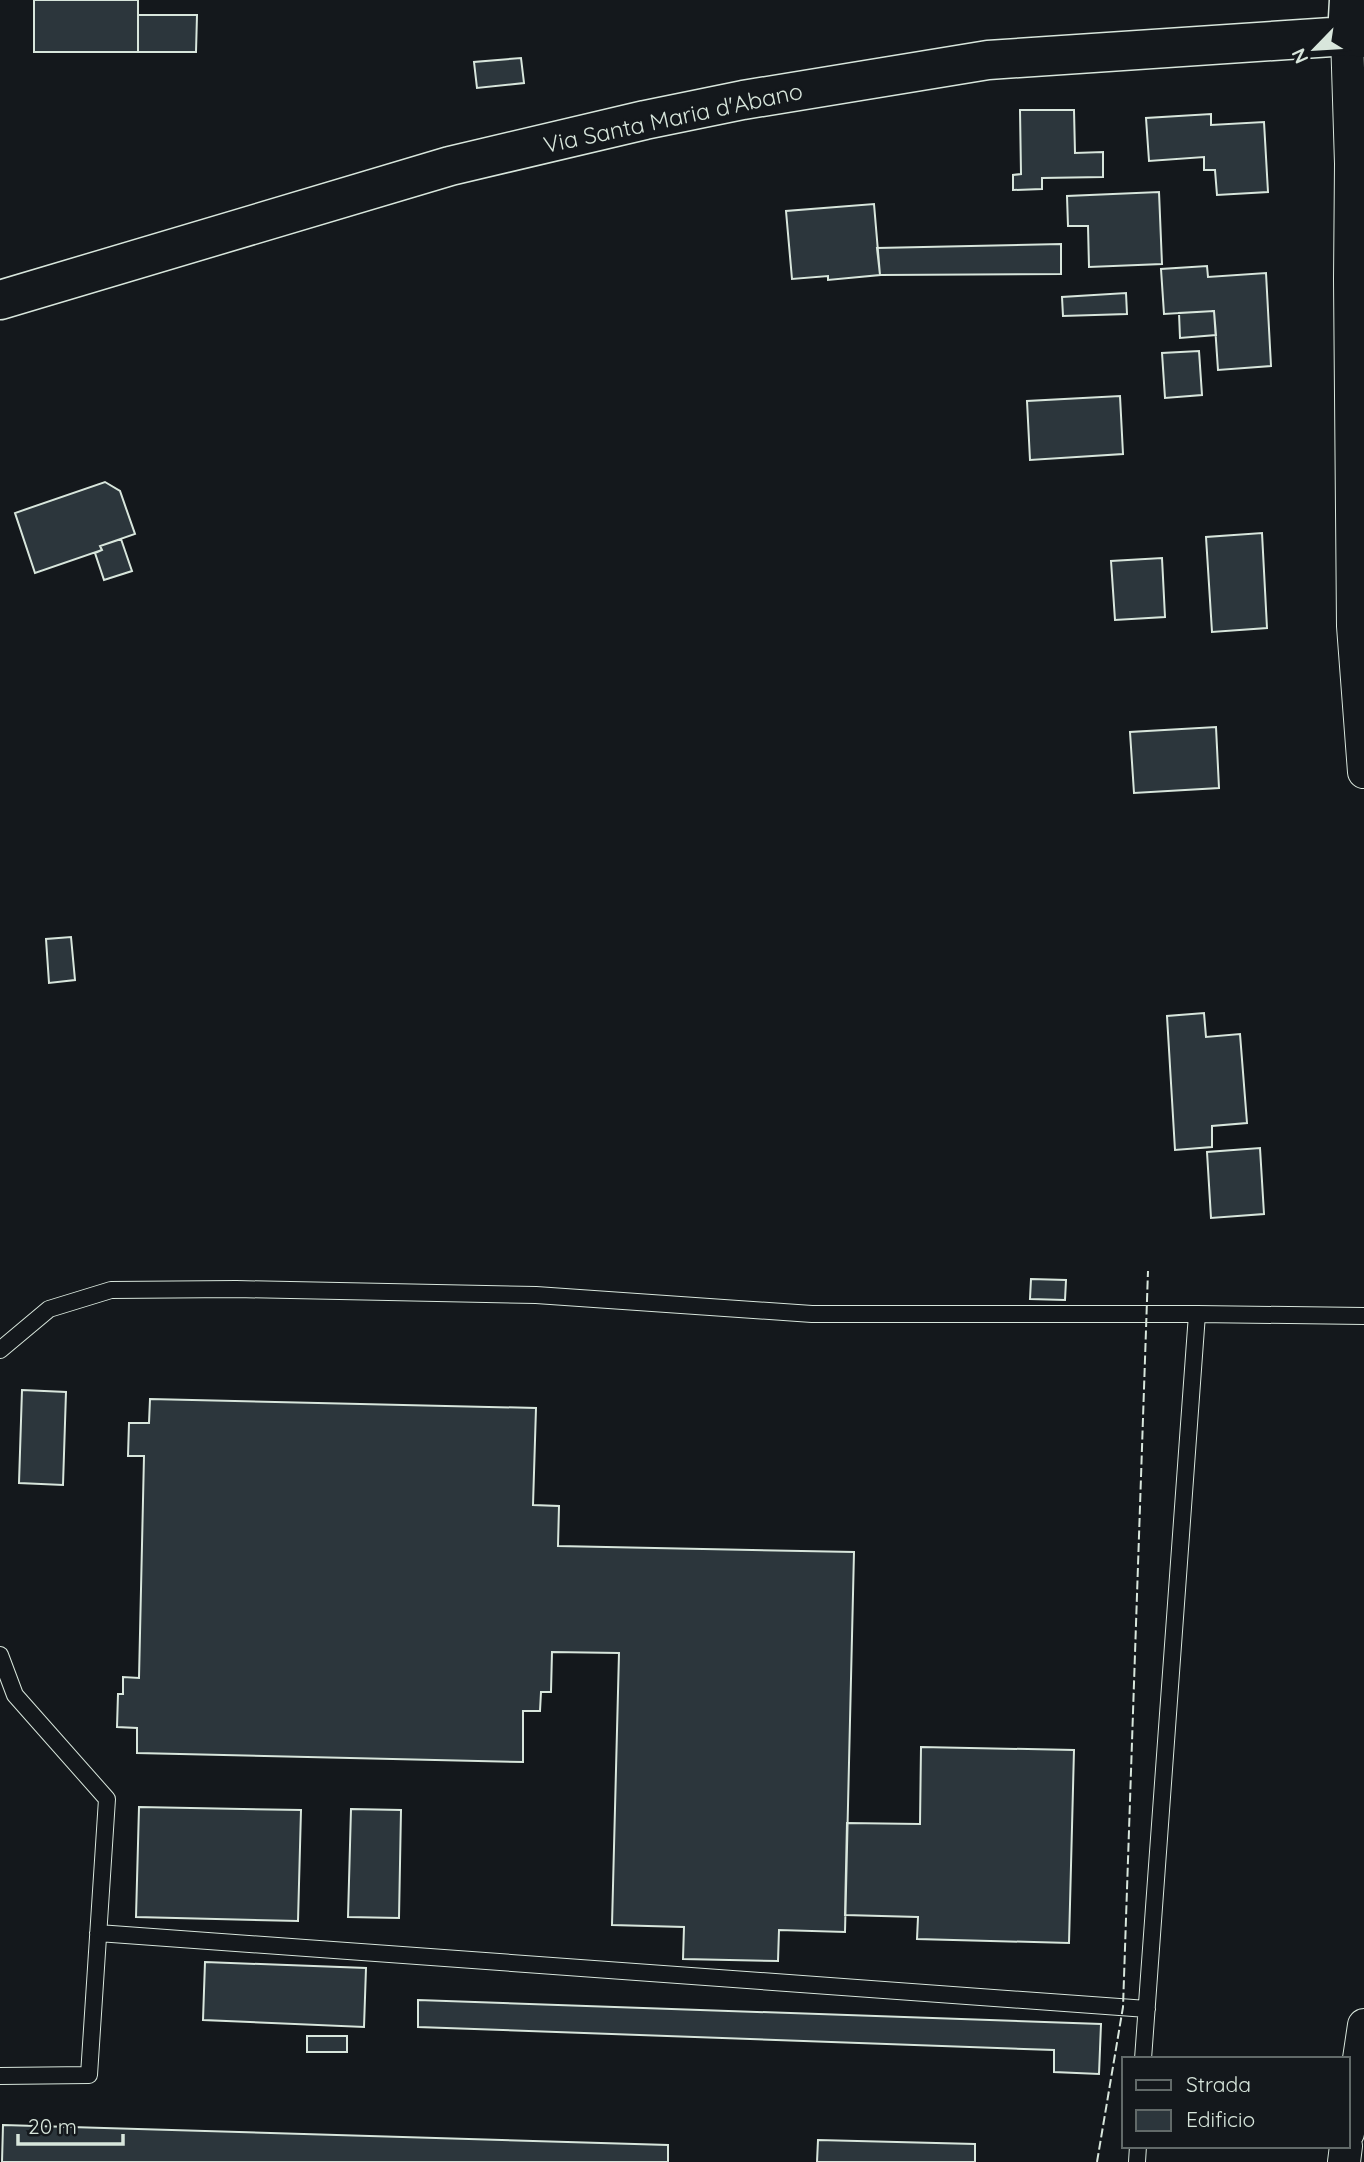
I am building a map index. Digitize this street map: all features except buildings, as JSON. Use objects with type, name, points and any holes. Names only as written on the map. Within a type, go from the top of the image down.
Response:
[{"type":"street","name":"Via Santa Maria d'Abano","points":[[0,300],[450,166],[743,100],[988,60],[1353,25]]},
{"type":"street","points":[[1353,25],[1350,294],[1353,625],[1364,772]]},
{"type":"street","points":[[1350,2120],[1364,2025]]},
{"type":"lane","points":[[0,1350],[49,1309],[111,1290],[236,1289],[536,1296],[812,1314],[1364,1316]]},
{"type":"lane","points":[[1143,2057],[1197,1314]]},
{"type":"lane","points":[[0,1655],[15,1695],[107,1799],[89,2075],[0,2076]]},
{"type":"lane","points":[[98,1933],[1147,2009]]},
{"type":"fence","points":[[1097,2162],[1123,2007],[1148,1271]]}]
